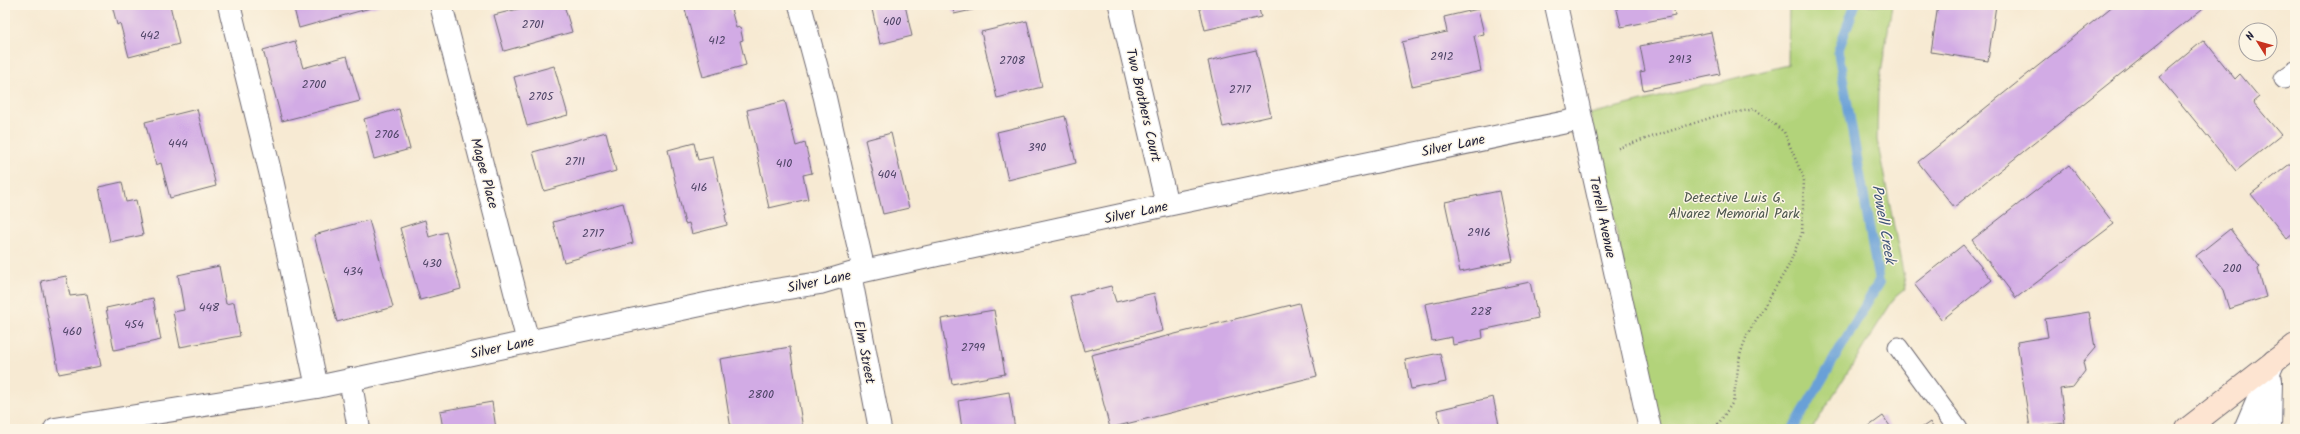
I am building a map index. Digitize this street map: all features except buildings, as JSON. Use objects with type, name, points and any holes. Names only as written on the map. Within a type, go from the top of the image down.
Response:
[{"type":"main road","points":[[2187,429],[2295,345]]},
{"type":"street","points":[[229,5],[271,175],[317,387]]},
{"type":"street","name":"Magee Place","points":[[441,5],[528,342]]},
{"type":"street","name":"Elm Street","points":[[800,5],[825,98],[857,273],[880,429]]},
{"type":"street","name":"Two Brothers Court","points":[[1120,5],[1167,205]]},
{"type":"street","name":"Terrell Avenue","points":[[1556,5],[1650,429]]},
{"type":"street","name":"Silver Lane","points":[[55,429],[317,387],[757,293],[820,283],[857,273],[1167,205],[1581,119]]},
{"type":"street","points":[[2245,429],[2274,361]]},
{"type":"street","points":[[2270,429],[2269,392],[2274,361]]},
{"type":"street","points":[[350,379],[359,429]]},
{"type":"lane","points":[[1898,347],[1958,429]]},
{"type":"path","points":[[1590,157],[1716,116],[1755,109],[1784,132],[1804,179],[1802,234],[1790,266],[1747,335],[1740,355],[1733,402],[1719,423],[1709,429]]},
{"type":"green space","name":"Detective Luis G. Alvarez Memorial Park","points":[[1789,5],[1892,5],[1878,92],[1877,140],[1906,288],[1895,297],[1812,429],[1661,429],[1590,114],[1788,65]]},
{"type":"waterway","name":"Powell Creek","points":[[1793,429],[1879,282],[1838,51],[1855,5]]}]
